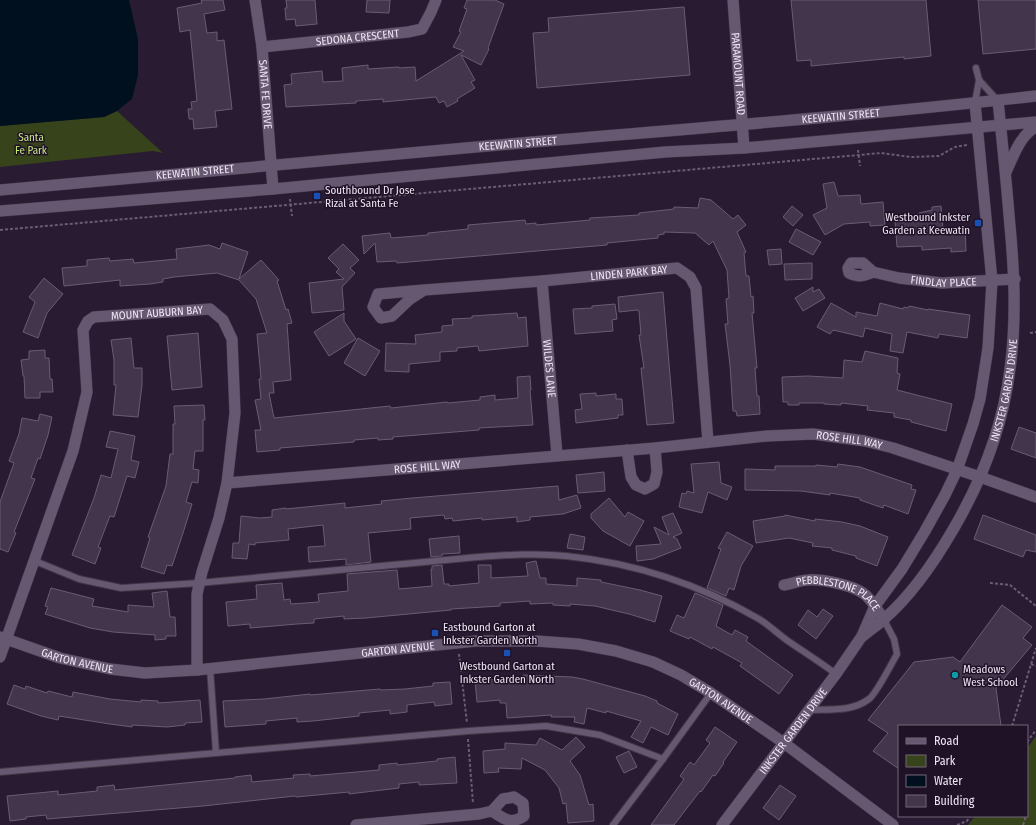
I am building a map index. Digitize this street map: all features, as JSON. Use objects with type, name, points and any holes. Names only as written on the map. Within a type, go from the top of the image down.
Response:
[{"type":"street","name":"SANTA FE DRIVE","points":[[255,0],[262,47],[272,188]]},
{"type":"street","name":"SEDONA CRESCENT","points":[[262,47],[408,32],[422,29],[436,0]]},
{"type":"street","name":"PARAMOUNT ROAD","points":[[733,0],[744,148]]},
{"type":"street","name":"KEEWATIN STREET","points":[[0,190],[270,164],[998,101],[1036,96]]},
{"type":"street","name":"INKSTER GARDEN DRIVE","points":[[862,636],[884,620],[908,596],[940,553],[980,477],[1002,410],[1010,370],[1014,329],[1015,279],[998,101]]},
{"type":"street","name":"INKSTER GARDEN DRIVE","points":[[722,825],[836,674],[862,636],[875,606],[902,569],[925,531],[957,470],[973,424],[981,392],[988,348],[992,281],[975,103]]},
{"type":"street","name":"KEEWATIN STREET","points":[[0,211],[642,154],[744,148],[977,126],[1036,122]]},
{"type":"street","points":[[1006,173],[1020,144],[1029,131],[1036,127]]},
{"type":"street","name":"LINDEN PARK BAY","points":[[424,290],[542,281],[677,268],[690,277],[696,288],[708,442]]},
{"type":"street","name":"FINDLAY PLACE","points":[[873,272],[899,278],[942,283],[1015,279]]},
{"type":"street","name":"WILDES LANE","points":[[542,281],[558,455]]},
{"type":"street","name":"MOUNT AUBURN BAY","points":[[0,657],[3,638],[35,561],[73,451],[87,392],[83,330],[88,321],[94,317],[210,309],[223,320],[232,339],[235,413],[227,483],[219,518],[197,594],[196,670]]},
{"type":"street","name":"ROSE HILL WAY","points":[[227,483],[813,434],[865,441],[893,448],[1036,497]]},
{"type":"street","points":[[627,450],[631,477],[636,486],[645,489],[654,484],[657,472],[655,448]]},
{"type":"street","name":"PEBBLESTONE PLACE","points":[[784,585],[808,580],[834,582],[864,593],[884,620]]},
{"type":"street","name":"GARTON AVENUE","points":[[3,638],[60,658],[110,669],[145,674],[476,641],[536,641],[578,644],[616,651],[653,662],[681,675],[711,693],[784,743],[893,825]]},
{"type":"street","points":[[356,825],[465,821],[492,811]]},
{"type":"lane","points":[[975,103],[979,80],[976,68]]},
{"type":"lane","points":[[979,80],[998,101]]},
{"type":"lane","points":[[35,561],[79,580],[121,588],[199,584],[478,557],[524,554],[593,559],[622,564],[653,572],[691,585],[760,620],[836,674]]},
{"type":"lane","points":[[809,710],[849,708],[856,706],[870,698],[897,654],[894,639],[884,620]]},
{"type":"lane","points":[[210,668],[216,753]]},
{"type":"lane","points":[[613,825],[711,693]]},
{"type":"lane","points":[[0,772],[468,731],[546,726],[600,735],[663,759]]},
{"type":"path","points":[[858,147],[860,166]]},
{"type":"path","points":[[0,230],[881,153],[911,157],[940,156],[955,147]]},
{"type":"path","points":[[289,196],[292,216]]},
{"type":"path","points":[[1030,333],[1036,332]]},
{"type":"path","points":[[990,584],[1010,585],[1036,606]]},
{"type":"path","points":[[1012,725],[1036,648]]},
{"type":"path","points":[[1031,664],[1036,666]]},
{"type":"path","points":[[1028,741],[1036,730]]},
{"type":"path","points":[[957,825],[967,821],[969,817]]},
{"type":"green space","name":"Santa Fe Park","points":[[117,111],[163,153],[153,151],[0,167],[0,126],[104,117]]},
{"type":"green space","points":[[1036,736],[1036,825],[968,825],[974,817],[1028,817],[1028,747]]},
{"type":"water","points":[[0,0],[129,0],[138,39],[138,75],[132,99],[117,111],[104,117],[0,126]]},
{"type":"building","points":[[201,0],[223,0],[225,10],[204,14],[207,33],[217,32],[217,41],[224,40],[232,109],[215,111],[217,127],[194,129],[193,119],[189,119],[188,109],[192,109],[191,102],[197,101],[190,30],[180,32],[177,8],[202,3]]},
{"type":"building","points":[[286,0],[315,0],[317,24],[296,26],[295,19],[286,20]]},
{"type":"building","points":[[367,0],[390,0],[389,13],[366,12]]},
{"type":"building","points":[[467,0],[495,0],[504,4],[488,48],[489,49],[481,65],[461,55],[475,80],[471,82],[475,88],[457,99],[458,101],[447,107],[444,101],[439,103],[436,97],[383,102],[383,99],[356,101],[356,103],[286,107],[284,85],[292,84],[291,74],[322,71],[323,82],[343,81],[342,68],[368,65],[368,69],[415,67],[416,81],[464,51],[453,47],[461,32],[459,31],[467,9],[464,8]]},
{"type":"building","points":[[791,0],[926,0],[931,56],[904,59],[904,57],[811,66],[811,60],[797,61]]},
{"type":"building","points":[[978,0],[1036,0],[1036,49],[983,54]]},
{"type":"building","points":[[684,7],[690,75],[537,88],[533,33],[549,32],[548,18]]},
{"type":"building","points":[[834,182],[838,196],[860,195],[861,204],[883,202],[885,225],[870,226],[870,222],[844,224],[825,235],[813,215],[827,208],[823,184]]},
{"type":"building","points":[[700,198],[711,200],[733,219],[738,215],[746,225],[737,232],[746,252],[744,253],[746,276],[749,276],[751,297],[753,296],[754,313],[752,313],[757,368],[755,368],[760,414],[737,416],[736,411],[733,411],[730,365],[725,324],[728,324],[726,299],[729,298],[727,270],[713,241],[709,245],[695,233],[664,232],[664,234],[658,235],[658,238],[607,243],[607,245],[397,263],[396,261],[377,262],[375,243],[364,254],[362,236],[390,233],[391,238],[428,235],[428,233],[468,229],[468,225],[525,220],[526,224],[536,223],[536,225],[590,220],[590,218],[639,215],[639,213],[674,209],[674,207],[698,208]]},
{"type":"building","points":[[792,206],[803,215],[793,226],[783,217]]},
{"type":"building","points":[[941,206],[943,229],[965,227],[966,251],[951,252],[951,248],[922,250],[922,246],[897,247],[895,220],[920,218],[919,213],[932,210],[932,207]]},
{"type":"building","points":[[796,229],[821,242],[813,255],[789,242]]},
{"type":"building","points":[[222,243],[248,252],[239,279],[261,260],[279,280],[277,281],[286,310],[288,309],[292,323],[287,324],[291,380],[273,382],[274,393],[269,393],[274,418],[390,406],[391,408],[480,400],[480,397],[495,395],[495,400],[518,398],[517,377],[530,376],[533,425],[479,428],[479,430],[393,437],[393,439],[378,440],[378,438],[354,440],[354,442],[280,448],[280,450],[257,452],[255,430],[261,430],[255,400],[261,399],[259,379],[261,379],[257,334],[267,333],[256,299],[239,280],[217,273],[174,277],[163,279],[163,282],[150,284],[120,286],[120,280],[64,286],[62,268],[87,266],[87,260],[109,258],[110,261],[133,259],[134,263],[177,259],[176,249],[209,245],[220,249]]},
{"type":"building","points":[[343,244],[359,260],[350,268],[355,273],[342,287],[344,310],[312,313],[309,283],[344,279],[336,272],[339,269],[328,258]]},
{"type":"building","points":[[781,249],[782,264],[769,265],[767,250]]},
{"type":"building","points":[[812,263],[812,279],[785,280],[784,264]]},
{"type":"building","points":[[44,278],[63,294],[47,313],[38,338],[23,332],[35,302],[29,297]]},
{"type":"building","points":[[813,287],[813,292],[819,289],[825,298],[803,311],[795,298]]},
{"type":"building","points":[[663,292],[674,423],[647,425],[641,368],[644,368],[639,335],[641,335],[639,311],[619,312],[618,297]]},
{"type":"building","points":[[831,303],[856,317],[856,312],[877,316],[880,303],[903,309],[904,307],[908,308],[909,306],[970,315],[967,338],[939,334],[938,338],[907,332],[903,353],[890,351],[892,334],[865,328],[863,337],[833,330],[830,334],[817,327]]},
{"type":"building","points":[[615,304],[617,319],[612,320],[613,331],[575,334],[573,309],[592,308],[592,306]]},
{"type":"building","points":[[344,313],[344,321],[356,339],[329,356],[314,332]]},
{"type":"building","points":[[517,313],[518,318],[526,317],[528,346],[479,351],[478,346],[457,348],[457,351],[440,352],[440,361],[409,364],[409,372],[385,371],[386,343],[416,344],[415,335],[442,332],[442,326],[453,325],[452,319]]},
{"type":"building","points":[[198,333],[202,387],[172,390],[167,336]]},
{"type":"building","points":[[131,338],[134,368],[142,368],[142,385],[138,417],[113,415],[116,385],[114,385],[114,360],[111,340]]},
{"type":"building","points":[[358,338],[380,351],[365,376],[344,363]]},
{"type":"building","points":[[45,350],[45,358],[49,358],[50,379],[52,379],[53,392],[40,392],[40,398],[25,398],[24,376],[21,360],[29,359],[29,351]]},
{"type":"building","points":[[865,351],[898,358],[897,373],[900,374],[897,390],[952,404],[946,431],[911,422],[911,420],[894,417],[894,413],[867,410],[868,406],[841,403],[841,405],[799,403],[799,405],[788,405],[788,402],[783,402],[782,377],[808,376],[843,378],[844,360],[862,362]]},
{"type":"building","points":[[596,393],[596,396],[616,394],[616,399],[622,399],[623,415],[618,415],[618,418],[576,423],[575,410],[582,409],[580,394]]},
{"type":"building","points":[[204,405],[205,420],[203,420],[203,451],[195,451],[193,469],[199,470],[198,483],[192,482],[186,502],[192,504],[172,566],[167,565],[164,574],[141,567],[150,538],[148,537],[166,486],[170,454],[173,454],[173,424],[175,424],[174,406]]},
{"type":"building","points":[[40,414],[52,417],[48,435],[40,459],[38,458],[31,478],[35,479],[14,532],[16,533],[8,552],[0,549],[0,502],[14,463],[9,461],[19,434],[22,418],[38,421]]},
{"type":"building","points":[[1019,427],[1036,433],[1036,458],[1011,449]]},
{"type":"building","points":[[110,431],[135,436],[131,460],[139,462],[135,478],[127,476],[114,517],[110,516],[98,547],[101,548],[95,564],[72,555],[94,498],[101,475],[111,478],[118,449],[106,447]]},
{"type":"building","points":[[719,462],[721,483],[732,487],[727,500],[708,492],[702,513],[679,507],[682,493],[686,494],[687,491],[694,493],[691,464]]},
{"type":"building","points":[[838,464],[860,467],[912,485],[911,489],[916,490],[908,514],[884,505],[883,508],[860,500],[860,498],[830,493],[830,495],[801,491],[745,490],[745,469],[775,470],[775,466],[816,465],[837,467]]},
{"type":"building","points":[[604,472],[605,491],[578,493],[576,475]]},
{"type":"building","points":[[558,486],[559,500],[577,495],[581,508],[563,514],[530,517],[530,520],[517,522],[517,517],[453,521],[452,518],[445,519],[444,515],[410,518],[411,529],[368,533],[371,562],[346,565],[346,559],[309,562],[308,547],[325,546],[323,525],[288,529],[289,540],[255,543],[255,545],[249,544],[247,559],[232,558],[233,543],[239,543],[241,516],[260,518],[272,517],[272,510],[286,508],[345,503],[345,508],[382,504],[381,501]]},
{"type":"building","points":[[609,498],[625,517],[628,512],[644,521],[630,546],[603,531],[591,518],[591,514]]},
{"type":"building","points":[[673,513],[682,533],[673,537],[677,539],[681,548],[653,559],[637,561],[636,546],[661,544],[654,527],[669,535],[662,517]]},
{"type":"building","points":[[785,515],[815,521],[815,519],[842,522],[860,526],[888,537],[877,566],[856,558],[856,556],[832,550],[832,548],[812,546],[813,543],[789,538],[756,543],[753,521]]},
{"type":"building","points":[[983,515],[1036,535],[1036,552],[1026,550],[1023,557],[974,539]]},
{"type":"building","points":[[727,532],[753,546],[741,566],[734,590],[729,588],[726,596],[707,588],[721,549],[718,548]]},
{"type":"building","points":[[570,534],[585,537],[583,550],[567,548]]},
{"type":"building","points":[[459,536],[460,553],[442,554],[442,556],[431,557],[429,539]]},
{"type":"building","points":[[536,561],[540,578],[546,578],[546,584],[577,586],[577,578],[601,580],[601,582],[662,596],[655,622],[595,606],[570,604],[570,606],[553,605],[553,603],[530,604],[530,601],[500,603],[500,606],[451,609],[366,618],[344,619],[344,616],[314,619],[314,623],[250,628],[250,624],[228,626],[226,602],[257,599],[256,585],[282,583],[284,600],[290,599],[291,604],[319,602],[318,594],[348,591],[347,574],[397,570],[399,589],[432,586],[432,566],[442,565],[444,584],[449,584],[449,586],[479,583],[478,565],[491,565],[491,578],[528,576],[526,563]]},
{"type":"building","points":[[51,588],[94,599],[92,606],[128,612],[128,605],[154,607],[152,593],[167,591],[170,617],[175,617],[176,636],[166,636],[166,639],[155,640],[155,635],[113,632],[90,628],[45,614],[48,607],[45,606]]},
{"type":"building","points":[[695,593],[723,605],[716,626],[732,635],[735,630],[748,637],[746,641],[793,675],[779,694],[740,666],[742,663],[713,647],[712,649],[690,637],[689,639],[670,631],[677,615],[684,618]]},
{"type":"building","name":"Meadows West School","points":[[1002,605],[1032,627],[1023,638],[1032,645],[996,688],[1001,725],[898,725],[898,768],[873,751],[888,733],[868,720],[914,662],[953,657],[960,662]]},
{"type":"building","points":[[823,609],[833,616],[816,639],[798,625],[808,610],[817,617]]},
{"type":"building","points":[[523,675],[572,677],[583,679],[645,696],[657,701],[657,703],[678,714],[668,735],[651,727],[643,743],[631,737],[641,721],[606,711],[606,713],[587,708],[584,724],[574,722],[575,717],[551,717],[552,715],[507,718],[506,703],[500,703],[500,700],[477,702],[475,681],[523,677]]},
{"type":"building","points":[[450,682],[452,704],[435,706],[434,702],[407,705],[407,712],[390,714],[390,710],[359,713],[359,716],[313,721],[297,722],[297,718],[266,721],[266,724],[225,727],[223,701],[380,689],[405,689],[433,686],[433,683]]},
{"type":"building","points":[[14,685],[25,689],[26,686],[47,693],[48,691],[72,697],[73,692],[110,699],[141,702],[141,700],[158,701],[158,703],[200,700],[202,722],[185,723],[185,725],[167,727],[132,725],[132,727],[59,716],[58,720],[41,716],[7,704]]},
{"type":"building","points":[[715,727],[737,742],[723,762],[724,763],[674,825],[651,825],[684,779],[680,776],[690,762],[694,765],[710,743],[706,740]]},
{"type":"building","points":[[576,737],[585,747],[570,761],[580,775],[589,805],[593,804],[594,821],[568,823],[566,803],[563,804],[559,788],[545,770],[522,758],[521,769],[498,768],[499,772],[484,773],[483,751],[505,749],[505,743],[536,745],[540,738],[562,750]]},
{"type":"building","points":[[629,751],[637,767],[624,773],[616,757]]},
{"type":"building","points":[[455,757],[457,783],[419,785],[419,782],[399,784],[399,788],[349,794],[349,792],[295,796],[203,806],[47,819],[46,815],[26,817],[26,819],[10,821],[7,796],[58,791],[58,795],[97,791],[97,787],[114,785],[115,790],[235,778],[251,775],[252,782],[294,778],[293,775],[310,774],[310,776],[379,770],[379,765],[397,763],[397,765],[437,761],[437,759]]},
{"type":"building","points":[[780,785],[796,796],[779,820],[763,808]]},
{"type":"place","name":"Southbound Dr Jose Rizal at Santa Fe","points":[[317,196]]},
{"type":"place","name":"Westbound Inkster Garden at Keewatin","points":[[978,223]]},
{"type":"place","name":"Eastbound Garton at Inkster Garden North","points":[[435,633]]},
{"type":"place","name":"Westbound Garton at Inkster Garden North","points":[[507,653]]},
{"type":"place","name":"Meadows West School","points":[[955,675]]}]
